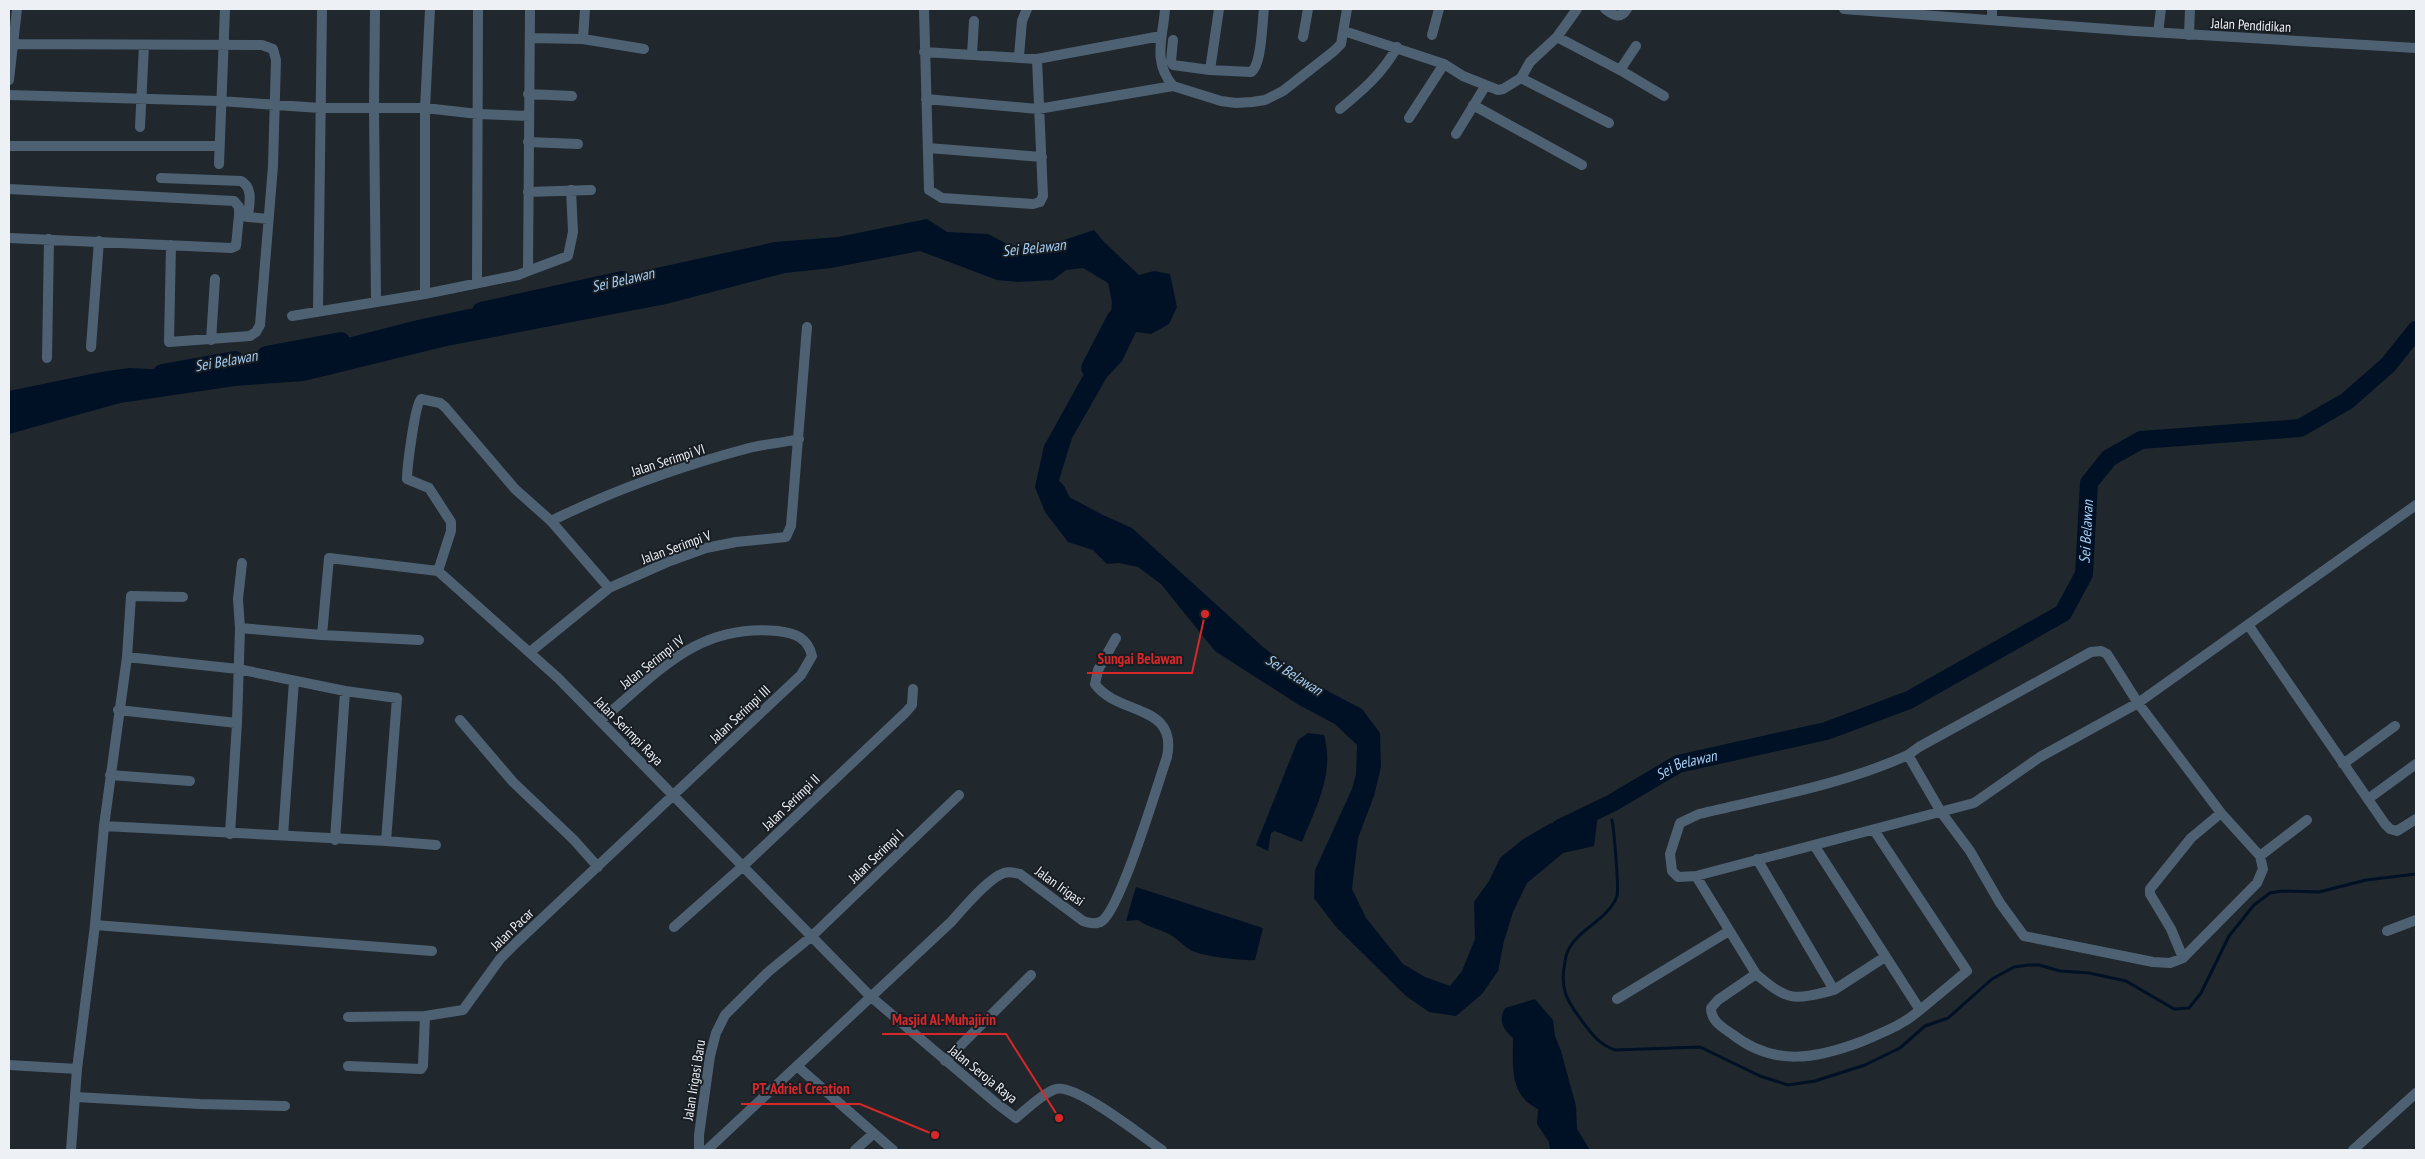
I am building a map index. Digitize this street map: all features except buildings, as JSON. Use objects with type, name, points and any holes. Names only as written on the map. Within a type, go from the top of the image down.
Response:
[{"type":"street","points":[[9,80],[10,44],[16,9]]},
{"type":"street","points":[[219,164],[225,9]]},
{"type":"street","points":[[318,312],[322,9]]},
{"type":"street","points":[[375,9],[376,301]]},
{"type":"street","points":[[425,294],[425,108],[430,9]]},
{"type":"street","points":[[477,283],[478,9]]},
{"type":"street","points":[[528,271],[530,9]]},
{"type":"street","points":[[583,39],[585,9]]},
{"type":"street","points":[[924,9],[930,190],[942,198],[1037,203],[1042,196],[1037,59]]},
{"type":"street","points":[[1019,56],[1022,21],[1027,9]]},
{"type":"street","points":[[1164,9],[1160,66],[1173,86]]},
{"type":"street","points":[[1210,70],[1220,9]]},
{"type":"street","points":[[1173,40],[1172,65],[1210,70],[1251,72],[1254,70],[1258,59],[1264,9]]},
{"type":"street","points":[[1303,37],[1308,9]]},
{"type":"street","points":[[926,99],[1038,109],[1173,86],[1236,103],[1265,100],[1283,91],[1341,44],[1347,9]]},
{"type":"street","points":[[1432,35],[1439,9]]},
{"type":"street","points":[[1344,31],[1444,64],[1463,76],[1498,90],[1521,78],[1535,57],[1557,37],[1577,9]]},
{"type":"street","points":[[1605,9],[1619,16],[1624,14],[1627,9]]},
{"type":"street","name":"Jalan Pendidikan","points":[[1844,9],[1992,14],[2158,33],[2416,48]]},
{"type":"street","points":[[2158,33],[2161,9]]},
{"type":"street","points":[[2189,35],[2190,9]]},
{"type":"street","points":[[972,54],[974,21]]},
{"type":"street","points":[[924,52],[1019,56],[1037,59],[1161,36]]},
{"type":"street","points":[[1557,37],[1620,70],[1664,96]]},
{"type":"street","points":[[530,38],[583,39],[644,50]]},
{"type":"street","points":[[10,44],[262,45],[273,48],[276,60],[275,105],[260,325],[256,332],[250,336],[169,342],[171,245]]},
{"type":"street","points":[[140,127],[144,45]]},
{"type":"street","points":[[1620,70],[1636,46]]},
{"type":"street","points":[[1340,109],[1374,80],[1388,64],[1397,47]]},
{"type":"street","points":[[1409,118],[1444,64]]},
{"type":"street","points":[[1521,78],[1609,123]]},
{"type":"street","points":[[1456,134],[1486,85]]},
{"type":"street","points":[[9,94],[220,101],[320,108],[425,108],[478,114],[529,116]]},
{"type":"street","points":[[528,94],[572,96]]},
{"type":"street","points":[[1473,105],[1582,165]]},
{"type":"street","points":[[528,142],[578,144]]},
{"type":"street","points":[[9,146],[219,146]]},
{"type":"street","points":[[928,148],[1042,157]]},
{"type":"street","points":[[9,238],[231,248],[236,246],[250,188],[247,184],[241,181],[161,178]]},
{"type":"street","points":[[9,189],[234,200],[244,216]]},
{"type":"street","points":[[292,316],[425,294],[518,275],[568,256],[572,232],[571,190]]},
{"type":"street","points":[[528,192],[591,190]]},
{"type":"street","points":[[244,216],[268,219]]},
{"type":"street","points":[[47,358],[49,239]]},
{"type":"street","points":[[91,347],[99,241]]},
{"type":"street","points":[[211,340],[215,279]]},
{"type":"street","points":[[799,439],[808,327]]},
{"type":"street","points":[[322,635],[329,558],[438,571],[451,531],[451,522],[429,488],[407,479],[414,418],[418,402],[421,399],[440,403],[445,407],[515,488],[551,521],[609,588]]},
{"type":"street","name":"Jalan Serimpi VI","points":[[551,521],[591,501],[666,474],[751,447],[799,439]]},
{"type":"street","name":"Jalan Serimpi V","points":[[530,652],[609,588],[706,548],[736,542],[786,537],[791,526],[799,439]]},
{"type":"street","points":[[1908,755],[1941,812],[1970,851],[2000,903],[2024,936],[2161,963],[2183,958],[2257,884],[2263,869],[2260,856],[2221,813],[2138,703],[2107,654],[2101,651],[2091,652],[1919,747],[1908,755],[1878,769],[1699,814],[1680,823],[1670,854],[1670,866],[1678,877],[1696,876],[1757,859],[1874,830],[1941,812],[1974,803],[2040,757],[2138,703],[2249,626],[2416,505]]},
{"type":"street","points":[[230,834],[237,723],[240,628],[238,599],[242,563]]},
{"type":"street","name":"Jalan Serimpi Raya","points":[[438,571],[530,652],[675,796],[870,996]]},
{"type":"street","points":[[71,1150],[77,1069],[95,925],[110,775],[127,657],[131,596],[183,597]]},
{"type":"street","points":[[2249,626],[2343,764],[2390,829],[2397,831],[2416,819]]},
{"type":"street","points":[[240,628],[419,640]]},
{"type":"street","name":"Jalan Serimpi IV","points":[[600,721],[685,650],[719,635],[734,631],[754,630],[788,632],[796,634],[810,646]]},
{"type":"street","name":"Jalan Irigasi","points":[[707,1150],[951,922],[977,894],[1002,874],[1011,872],[1020,874],[1084,921],[1092,924],[1101,921],[1110,911],[1123,886],[1167,757],[1170,743],[1166,729],[1154,718],[1101,693],[1095,684],[1098,670],[1116,638]]},
{"type":"street","name":"Jalan Serimpi III","points":[[675,796],[802,675],[812,656],[810,646]]},
{"type":"street","points":[[127,657],[238,669],[345,691],[397,698],[386,840]]},
{"type":"street","points":[[284,835],[294,681]]},
{"type":"street","name":"Jalan Serimpi II","points":[[674,927],[744,866],[906,712],[912,705],[913,689]]},
{"type":"street","points":[[335,840],[345,691]]},
{"type":"street","points":[[118,710],[237,723]]},
{"type":"street","points":[[460,720],[513,782],[574,840],[598,867]]},
{"type":"street","points":[[2343,764],[2395,726]]},
{"type":"street","points":[[2368,799],[2416,764]]},
{"type":"street","points":[[110,775],[190,782]]},
{"type":"street","name":"Jalan Serimpi I","points":[[812,936],[959,795]]},
{"type":"street","name":"Jalan Pacar","points":[[348,1017],[425,1016],[463,1010],[500,959],[675,796]]},
{"type":"street","points":[[2183,958],[2171,930],[2150,894],[2150,888],[2191,838],[2221,813]]},
{"type":"street","points":[[2260,856],[2308,820]]},
{"type":"street","points":[[104,826],[230,834],[284,835],[335,840],[386,840],[436,845]]},
{"type":"street","points":[[1756,974],[1718,1000],[1711,1008],[1711,1015],[1738,1038],[1764,1052],[1792,1058],[1833,1052],[1902,1025],[1967,972],[1874,830]]},
{"type":"street","points":[[1814,845],[1920,1010]]},
{"type":"street","points":[[1757,859],[1834,990]]},
{"type":"street","points":[[1696,876],[1756,974],[1785,996],[1806,997],[1834,990],[1885,957]]},
{"type":"street","points":[[2387,931],[2416,920]]},
{"type":"street","points":[[95,925],[432,951]]},
{"type":"street","points":[[1616,999],[1729,931]]},
{"type":"street","name":"Jalan Irigasi Baru","points":[[699,1150],[699,1135],[710,1056],[716,1033],[724,1015],[768,972],[812,936]]},
{"type":"street","points":[[945,1061],[1031,976]]},
{"type":"street","name":"Jalan Seroja Raya","points":[[870,996],[945,1061],[1016,1118],[1050,1091],[1057,1088],[1082,1095],[1162,1150]]},
{"type":"street","points":[[348,1066],[421,1069],[423,1066],[425,1016]]},
{"type":"street","points":[[9,1065],[77,1069]]},
{"type":"street","points":[[797,1066],[893,1150]]},
{"type":"street","points":[[2353,1150],[2416,1093]]},
{"type":"street","points":[[76,1097],[200,1104],[285,1106]]},
{"type":"street","points":[[855,1150],[873,1134]]},
{"type":"water","points":[[927,219],[947,232],[988,234],[1009,245],[1040,248],[1094,230],[1139,275],[1154,271],[1170,274],[1177,307],[1169,324],[1151,334],[1136,332],[1122,361],[1107,377],[1072,438],[1059,480],[1064,504],[1086,520],[1105,516],[1132,528],[1263,647],[1301,677],[1362,709],[1380,733],[1381,767],[1374,796],[1358,838],[1352,889],[1366,918],[1403,964],[1425,977],[1450,986],[1462,971],[1475,939],[1474,902],[1489,881],[1500,858],[1522,840],[1549,824],[1598,814],[1594,846],[1563,853],[1527,883],[1513,912],[1504,941],[1498,971],[1482,994],[1456,1016],[1429,1012],[1406,996],[1336,927],[1314,898],[1315,870],[1352,789],[1356,774],[1357,745],[1335,724],[1299,705],[1215,651],[1161,584],[1138,567],[1119,563],[1107,564],[1093,550],[1068,542],[1045,512],[1035,487],[1044,446],[1104,342],[1110,326],[1112,302],[1108,283],[1083,268],[1066,270],[1053,280],[1018,282],[997,280],[920,251],[831,268],[785,273],[666,304],[447,346],[304,381],[235,386],[120,403],[9,434],[9,391],[129,368],[172,370],[204,366],[249,353],[301,350],[413,321],[469,309],[511,306],[551,298],[647,270],[775,242],[838,237]]},
{"type":"water","points":[[1308,733],[1324,735],[1327,749],[1326,776],[1318,803],[1302,842],[1275,831],[1271,833],[1268,851],[1256,845],[1298,740]]},
{"type":"water","points":[[1136,887],[1263,928],[1255,960],[1231,959],[1194,952],[1163,931],[1138,920],[1126,921]]},
{"type":"water","points":[[1535,999],[1553,1020],[1555,1036],[1576,1106],[1577,1129],[1590,1150],[1550,1150],[1549,1142],[1537,1124],[1538,1109],[1522,1096],[1517,1088],[1513,1069],[1513,1038],[1504,1028],[1502,1017],[1505,1008]]},
{"type":"waterway","name":"Sei Belawan","points":[[481,311],[622,280]]},
{"type":"waterway","name":"Sei Belawan","points":[[1090,368],[1116,318]]},
{"type":"waterway","name":"Sei Belawan","points":[[1560,828],[1612,803],[1678,764],[1826,731],[1909,700],[2063,613],[2084,574],[2089,483],[2109,458],[2141,440],[2300,428],[2347,401],[2388,365],[2416,330]]},
{"type":"waterway","name":"Sei Belawan","points":[[266,355],[341,341]]},
{"type":"waterway","name":"Sei Belawan","points":[[162,373],[235,360]]},
{"type":"waterway","name":"Sei Belawan","points":[[1056,490],[1063,504],[1112,530]]},
{"type":"waterway","points":[[1612,820],[1617,871],[1617,896],[1607,912],[1577,937],[1567,953],[1563,981],[1565,993],[1573,1008],[1593,1035],[1603,1044],[1615,1050],[1700,1047],[1760,1076],[1788,1085],[1815,1081],[1865,1065],[1900,1048],[1925,1026],[1948,1018],[1992,979],[2014,967],[2039,965],[2060,971],[2089,973],[2126,981],[2174,1009],[2189,1008],[2201,993],[2229,936],[2254,905],[2270,893],[2282,891],[2319,892],[2366,880],[2416,874]]},
{"type":"place","name":"Sungai Belawan","points":[[1205,614]]},
{"type":"place","name":"Masjid Al-Muhajirin","points":[[1059,1118]]},
{"type":"place","name":"PT. Adriel Creation","points":[[935,1135]]}]
